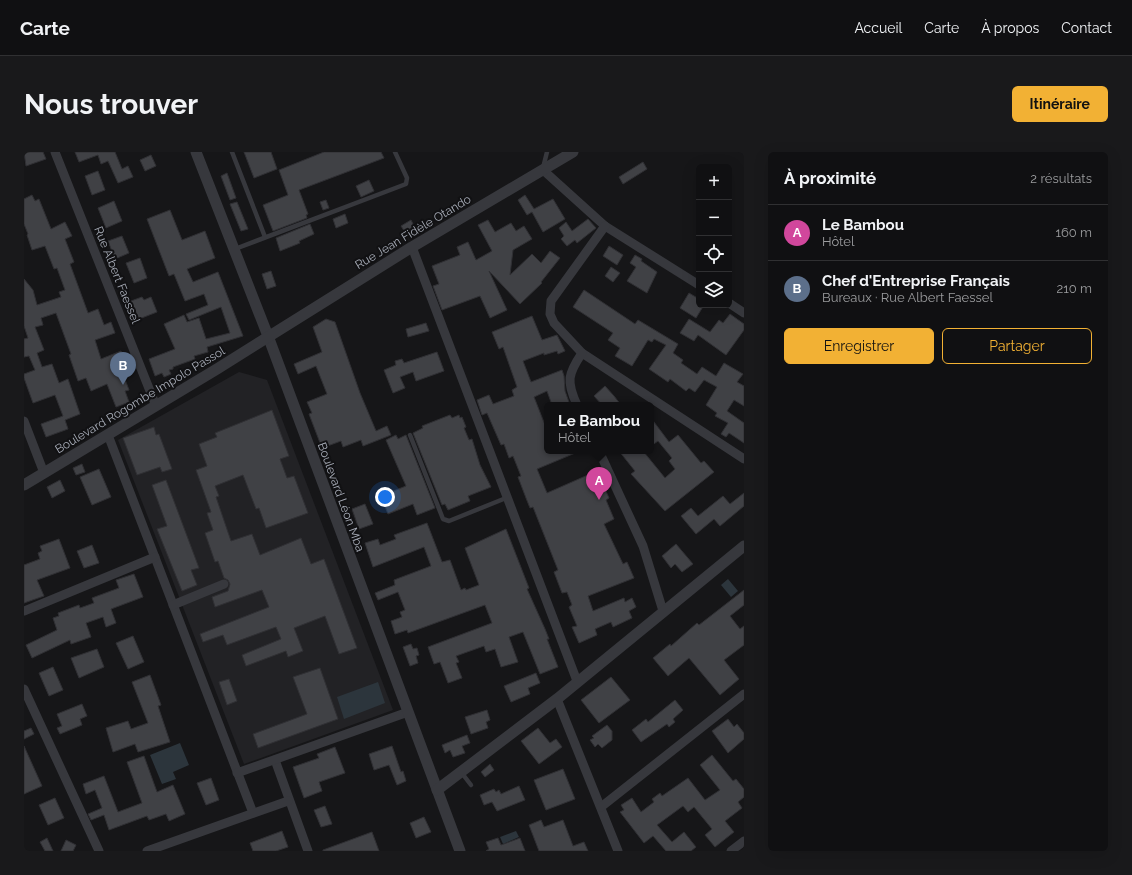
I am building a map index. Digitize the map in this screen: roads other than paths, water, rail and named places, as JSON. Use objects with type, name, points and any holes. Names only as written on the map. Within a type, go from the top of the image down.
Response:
[{"type":"street","name":"Rue Albert Faessel","points":[[55,152],[156,406]]},
{"type":"street","name":"Boulevard Léon Mba","points":[[196,152],[268,336],[460,851]]},
{"type":"street","name":"Rue Jean Fidèle Otando","points":[[268,336],[412,247],[573,152]]},
{"type":"street","points":[[543,170],[605,226],[696,283]]},
{"type":"street","points":[[605,226],[551,300],[550,314],[554,323],[582,352],[744,459]]},
{"type":"street","points":[[412,247],[577,682]]},
{"type":"street","points":[[732,305],[744,313]]},
{"type":"street","name":"Boulevard Rogombe Impolo Passol","points":[[24,485],[156,406],[268,336]]},
{"type":"street","points":[[576,402],[571,392],[569,381],[571,370],[582,352]]},
{"type":"street","points":[[24,421],[44,473]]},
{"type":"street","points":[[108,435],[252,813]]},
{"type":"street","points":[[600,454],[643,546],[663,611]]},
{"type":"street","points":[[437,790],[557,699],[744,546]]},
{"type":"street","points":[[24,611],[155,557]]},
{"type":"street","points":[[173,605],[224,584]]},
{"type":"street","points":[[24,689],[99,851]]},
{"type":"street","points":[[601,807],[744,694]]},
{"type":"street","points":[[557,699],[618,851]]},
{"type":"street","points":[[237,773],[408,712]]},
{"type":"street","points":[[275,760],[288,801],[308,851]]},
{"type":"street","points":[[147,851],[288,801]]},
{"type":"street","points":[[731,851],[744,841]]},
{"type":"lane","points":[[232,152],[265,237]]},
{"type":"lane","points":[[233,249],[406,184],[407,178],[395,152]]},
{"type":"lane","points":[[543,170],[548,152]]},
{"type":"lane","points":[[410,435],[443,519],[449,520],[506,498]]},
{"type":"lane","points":[[460,772],[471,785]]},
{"type":"place","name":"Chef d'Entreprise Français","points":[[123,385]]},
{"type":"place","name":"Le Bambou","points":[[599,500]]}]
